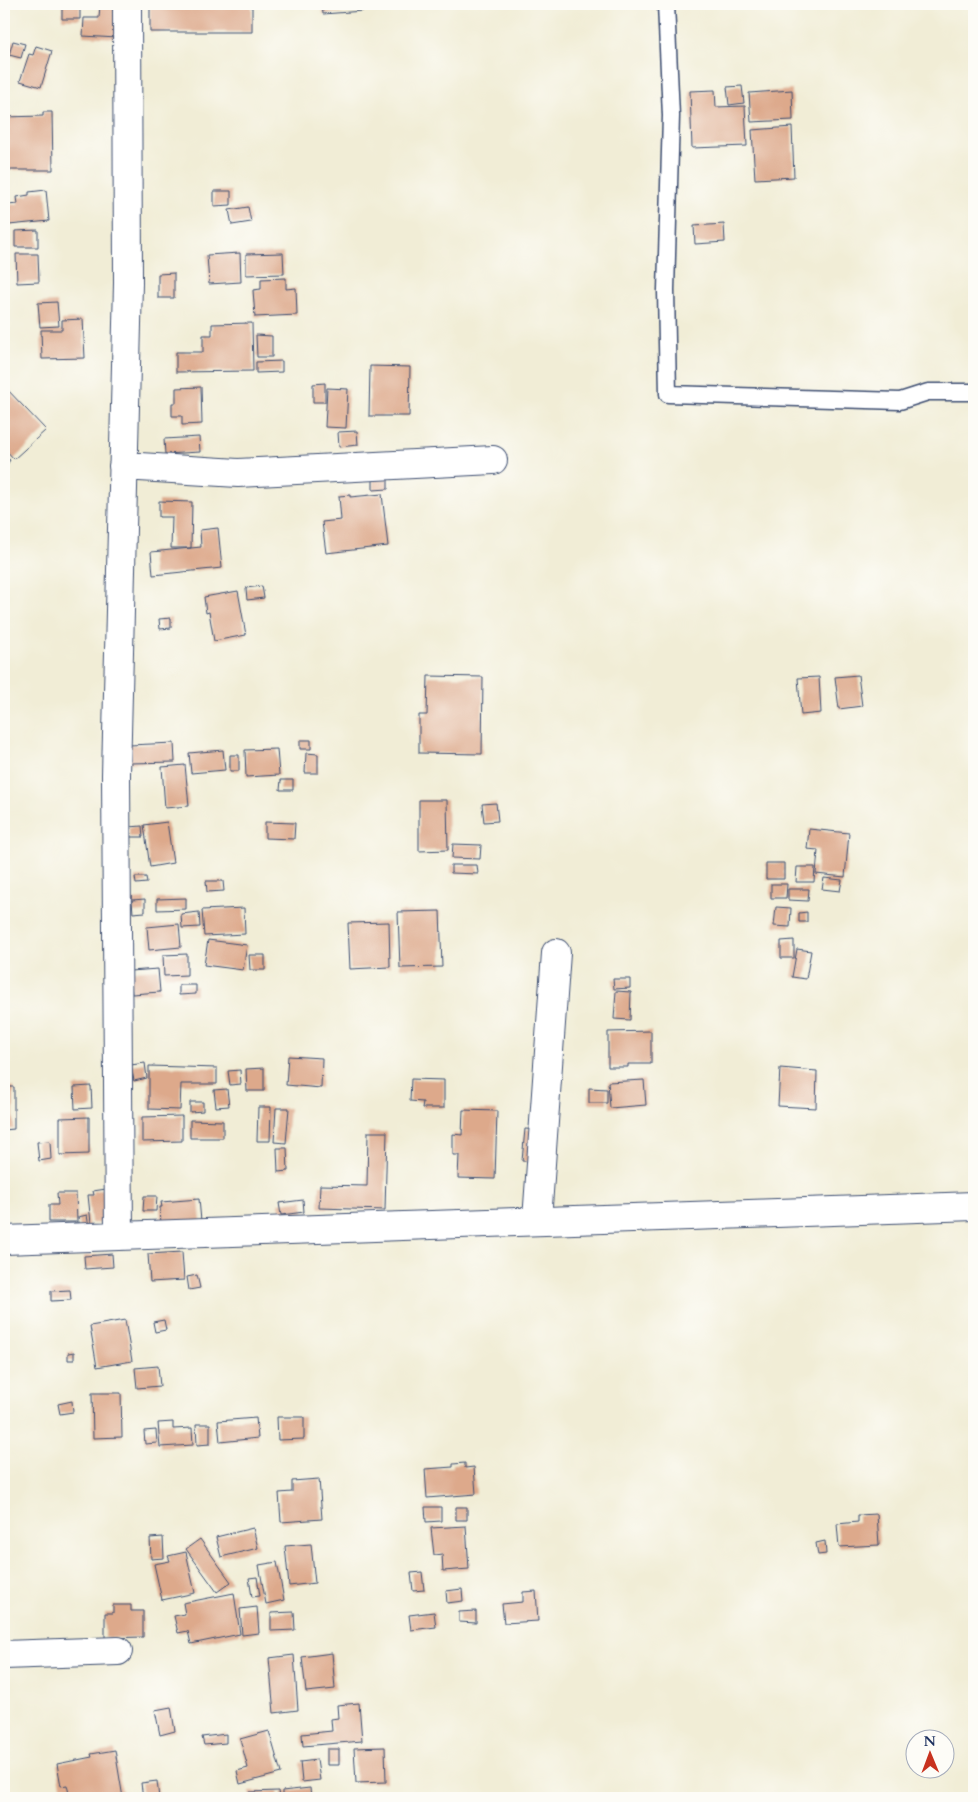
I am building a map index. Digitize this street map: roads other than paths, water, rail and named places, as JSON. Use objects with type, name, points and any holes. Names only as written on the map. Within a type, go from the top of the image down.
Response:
[{"type":"street","points":[[119,1236],[116,775],[128,283],[127,4]]},
{"type":"street","points":[[124,466],[238,473],[493,460]]},
{"type":"street","points":[[537,1220],[556,953]]},
{"type":"street","points":[[4,1240],[974,1206]]},
{"type":"street","points":[[4,1655],[118,1652]]},
{"type":"lane","points":[[666,4],[671,116],[666,290],[668,394],[900,401],[928,392],[974,392]]}]
